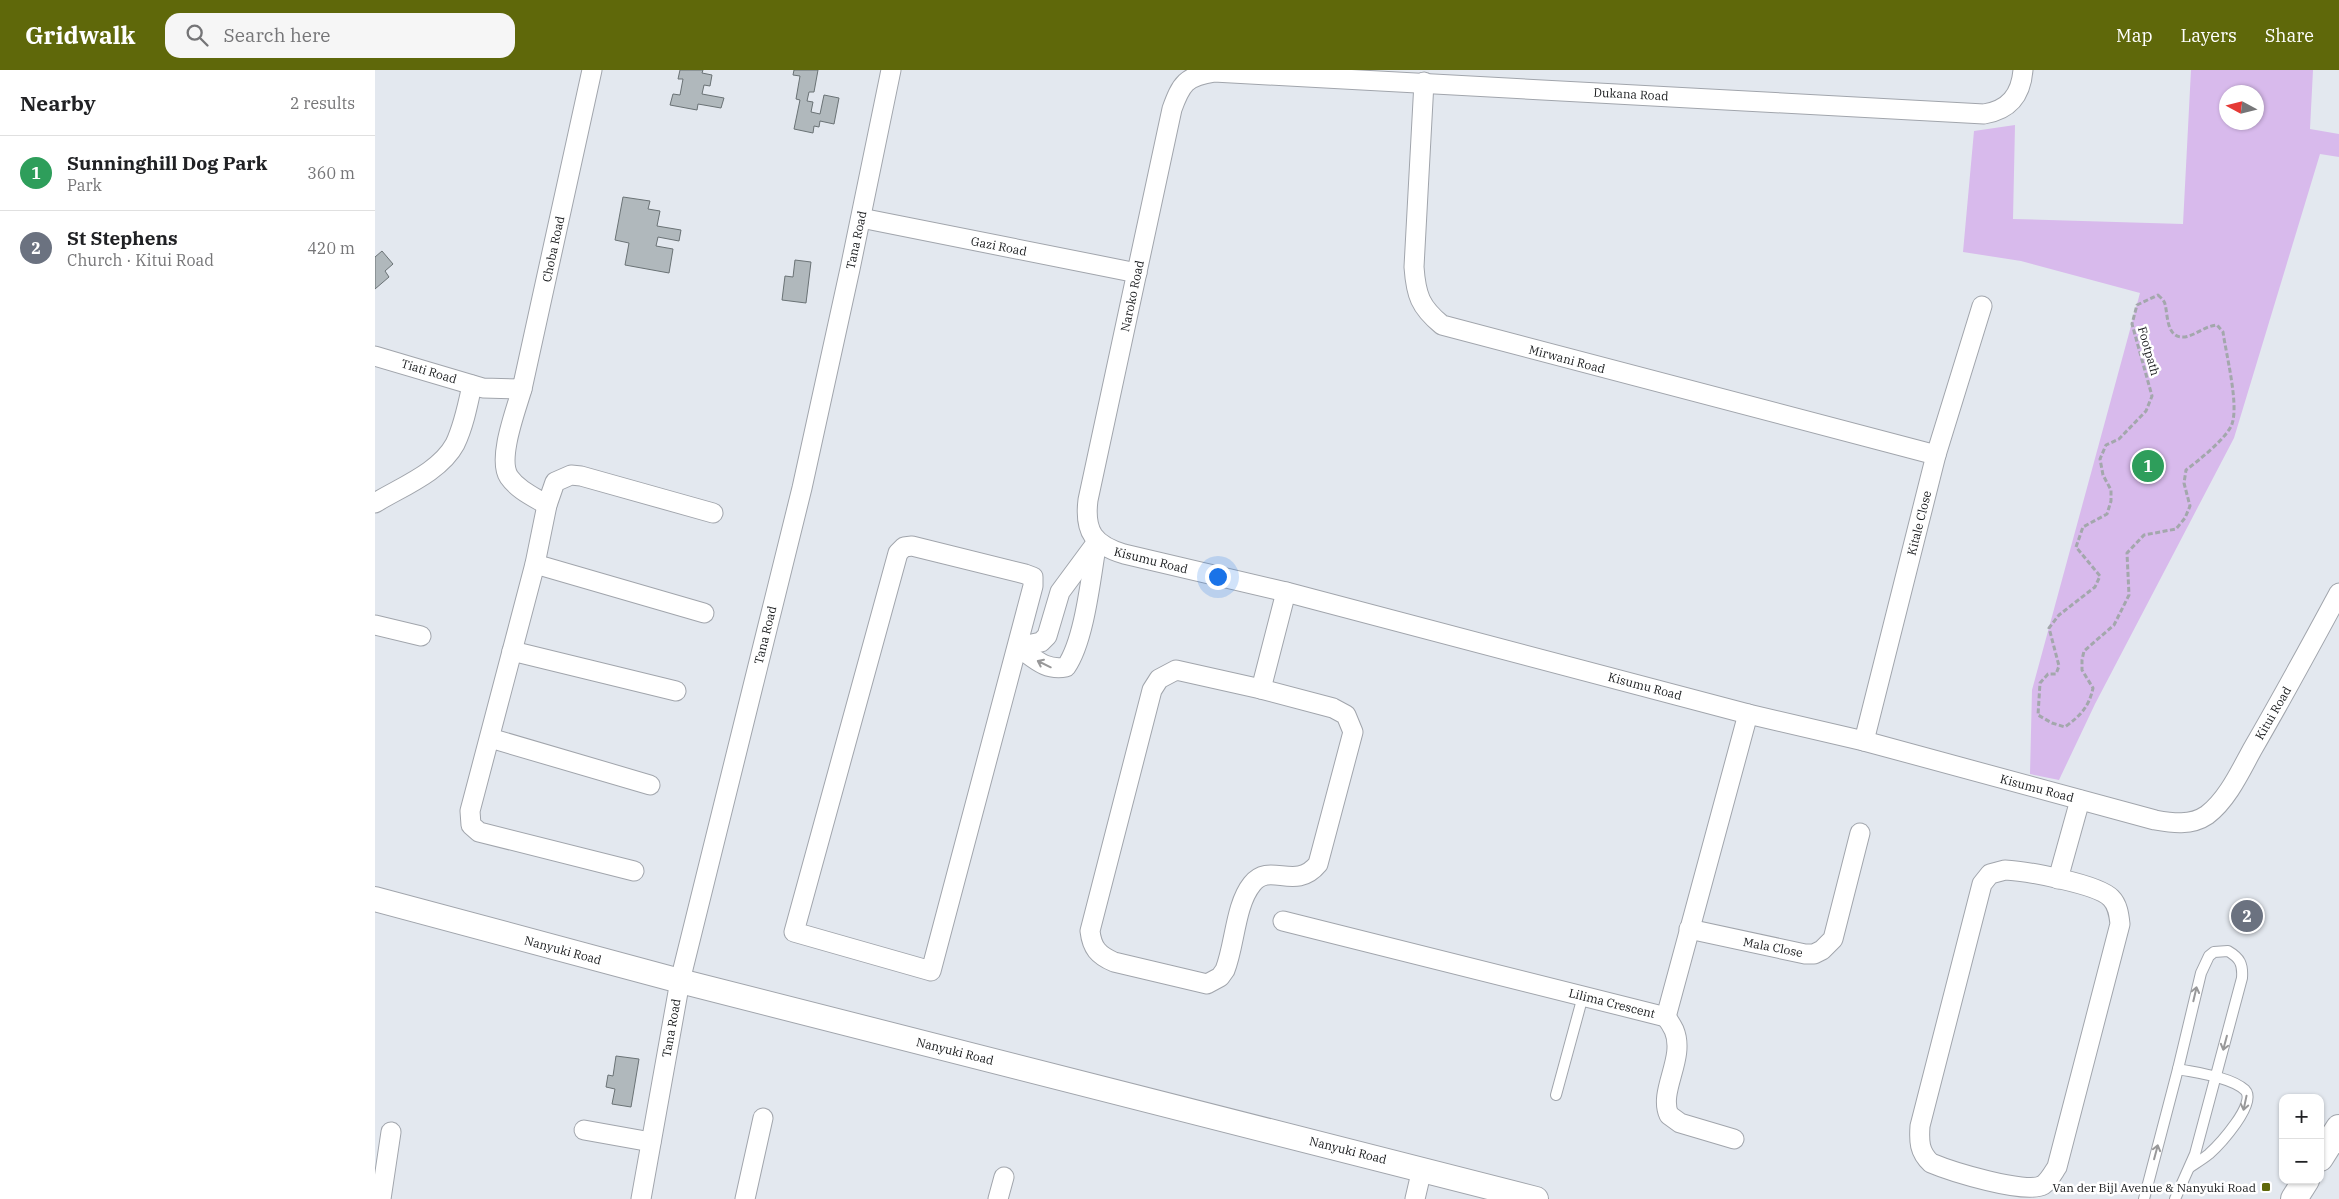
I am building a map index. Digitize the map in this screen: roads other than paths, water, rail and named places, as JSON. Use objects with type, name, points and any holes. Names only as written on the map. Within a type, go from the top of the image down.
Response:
[{"type":"main road","points":[[2324,1152],[2339,1128]]},
{"type":"main road","points":[[2294,1199],[2303,1184]]},
{"type":"street","name":"Choba Road","points":[[547,505],[513,482],[505,468],[508,444],[522,389],[592,70]]},
{"type":"street","name":"Tana Road","points":[[641,1199],[679,981],[802,488],[891,70]]},
{"type":"street","name":"Dukana Road","points":[[1213,72],[1984,114],[2010,104],[2017,95],[2023,70]]},
{"type":"street","name":"Naroko Road","points":[[1097,541],[1092,535],[1087,521],[1088,500],[1177,96],[1182,86],[1189,79],[1198,74],[1213,72]]},
{"type":"street","name":"Mirwani Road","points":[[1423,82],[1414,267],[1415,289],[1429,314],[1442,325],[1936,455]]},
{"type":"street","name":"Gazi Road","points":[[861,218],[1137,274]]},
{"type":"street","name":"Kitale Close","points":[[1864,742],[1936,455],[1982,306]]},
{"type":"street","name":"Tiati Road","points":[[375,356],[478,386]]},
{"type":"street","points":[[375,503],[428,471],[449,453],[455,444],[478,386],[522,389]]},
{"type":"street","points":[[634,871],[475,830],[471,825],[470,811],[535,564],[547,505],[555,482],[571,475],[713,512]]},
{"type":"street","points":[[1018,647],[1041,642],[1047,636],[1060,592],[1097,541]]},
{"type":"street","points":[[1018,647],[1045,666],[1055,669],[1066,667],[1073,657],[1097,541]]},
{"type":"street","name":"Kisumu Road","points":[[1097,541],[1105,548],[1124,554],[1286,592],[1749,714],[1864,742],[2155,820],[2182,824],[2194,821]]},
{"type":"street","points":[[912,546],[1033,577],[1033,586],[1018,647],[931,971],[794,932],[897,553],[904,547],[912,546]]},
{"type":"street","points":[[535,564],[703,613]]},
{"type":"street","points":[[1261,689],[1286,592]]},
{"type":"street","name":"Kitui Road","points":[[2194,821],[2212,811],[2232,784],[2282,698],[2339,592]]},
{"type":"street","points":[[375,624],[421,636]]},
{"type":"street","points":[[512,651],[676,691]]},
{"type":"street","points":[[1176,670],[1261,689],[1333,708],[1346,715],[1350,722],[1353,732],[1352,742],[1318,864],[1305,876],[1297,878],[1269,875],[1252,883],[1244,899],[1229,960],[1220,977],[1215,981],[1207,984],[1197,983],[1114,962],[1102,957],[1093,946],[1090,930],[1091,922],[1152,690],[1159,679],[1176,670]]},
{"type":"street","name":"Lilima Crescent","points":[[1283,921],[1666,1017],[1749,714]]},
{"type":"street","points":[[490,738],[650,785]]},
{"type":"street","points":[[2059,879],[2080,800]]},
{"type":"street","name":"Mala Close","points":[[1689,929],[1793,953],[1814,954],[1833,939],[1837,929],[1860,833]]},
{"type":"street","points":[[2005,870],[2023,871],[2059,879],[2105,893],[2116,905],[2119,924],[2057,1167],[2043,1185],[2023,1188],[1931,1163],[1924,1157],[1920,1149],[1920,1126],[1985,877],[1996,871],[2005,870]]},
{"type":"street","name":"Nanyuki Road","points":[[375,899],[679,981],[1536,1199]]},
{"type":"street","points":[[1666,1017],[1674,1030],[1677,1051],[1667,1101],[1669,1115],[1680,1124],[1733,1139]]},
{"type":"street","points":[[745,1199],[763,1118]]},
{"type":"street","points":[[584,1130],[651,1142]]},
{"type":"street","points":[[381,1199],[391,1132]]},
{"type":"street","points":[[1415,1199],[1422,1169]]},
{"type":"street","points":[[998,1199],[1004,1177]]},
{"type":"lane","points":[[1065,584],[1088,588]]},
{"type":"lane","points":[[2144,1199],[2179,1069],[2198,982],[2205,963],[2214,952],[2228,951],[2240,959],[2243,978],[2195,1154],[2175,1199]]},
{"type":"lane","points":[[1556,1096],[1583,996]]},
{"type":"lane","points":[[2179,1069],[2215,1077],[2247,1092],[2247,1104],[2223,1140],[2208,1155],[2189,1167]]},
{"type":"place","name":"Sunninghill Dog Park","points":[[2148,466]]},
{"type":"place","name":"St Stephens","points":[[2247,916]]},
{"type":"place","name":"Van der Bijl Avenue & Nanyuki Road","points":[[2266,1187]]}]
